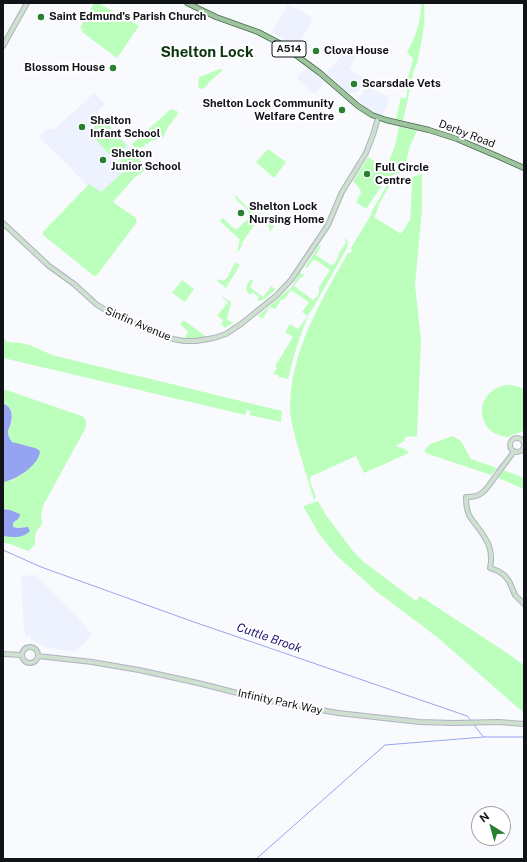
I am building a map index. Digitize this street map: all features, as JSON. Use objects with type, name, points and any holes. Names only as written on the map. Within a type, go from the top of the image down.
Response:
[{"type":"main road","name":"A514","points":[[187,3],[214,16],[258,32],[281,44],[320,73],[358,106],[378,118]]},
{"type":"main road","name":"Derby Road","points":[[378,118],[429,130],[457,139],[524,168]]},
{"type":"street","points":[[3,46],[28,3]]},
{"type":"street","name":"Sinfin Avenue","points":[[3,223],[49,266],[74,284],[96,304],[110,313],[173,339],[196,342],[214,338],[226,334],[241,324],[277,295],[291,280],[328,225],[342,192],[366,153],[378,118]]},
{"type":"street","points":[[514,451],[510,445],[515,438],[519,438],[524,443],[524,447],[518,451],[514,451],[485,491],[475,496],[466,497],[466,505],[468,514],[486,539],[490,548],[492,556],[490,568],[501,573],[507,578],[515,595],[524,604]]},
{"type":"street","points":[[29,647],[36,650],[38,656],[34,663],[28,664],[23,660],[22,655],[24,650],[29,647]]},
{"type":"street","points":[[3,654],[22,655]]},
{"type":"street","name":"Infinity Park Way","points":[[38,656],[92,662],[139,670],[265,700],[338,713],[403,721],[447,723],[499,722],[524,724]]},
{"type":"shaded area","points":[[288,4],[313,18],[297,49],[272,32]]},
{"type":"shaded area","points":[[351,47],[360,50],[349,70],[364,78],[357,92],[354,93],[348,92],[326,73]]},
{"type":"shaded area","points":[[308,68],[325,82],[314,94],[297,78],[304,70]]},
{"type":"shaded area","points":[[366,86],[389,97],[383,116],[360,104],[360,97]]},
{"type":"shaded area","points":[[94,93],[105,104],[97,112],[140,157],[97,196],[39,137],[46,130],[55,129]]},
{"type":"shaded area","points":[[36,575],[78,617],[92,635],[75,652],[46,648],[31,639],[29,636],[26,637],[24,631],[21,576]]},
{"type":"green space","points":[[94,3],[98,3],[139,26],[117,58],[82,32],[83,30],[80,28]]},
{"type":"green space","points":[[421,3],[424,3],[424,19],[423,34],[417,64],[414,69],[403,120],[396,119],[401,97],[406,99],[407,81],[413,58],[407,52],[417,28]]},
{"type":"green space","points":[[222,69],[222,71],[208,83],[207,86],[200,89],[198,86],[199,77]]},
{"type":"green space","points":[[171,109],[177,111],[178,114],[168,127],[163,138],[151,141],[143,147],[135,148],[132,144]]},
{"type":"green space","points":[[103,119],[127,146],[113,159],[89,132]]},
{"type":"green space","points":[[399,126],[417,131],[410,146],[404,169],[401,172],[388,177],[366,209],[356,202],[361,193],[360,189],[353,181],[368,157],[387,166],[395,146]]},
{"type":"green space","points":[[268,149],[286,162],[274,178],[256,162]]},
{"type":"green space","points":[[131,151],[148,168],[134,178],[113,202],[136,218],[137,222],[97,275],[94,276],[43,235],[43,232],[89,184],[101,192],[123,172],[118,163]]},
{"type":"green space","points":[[422,174],[422,210],[415,285],[421,340],[417,436],[405,437],[404,441],[396,446],[405,449],[409,453],[364,473],[356,456],[310,477],[316,497],[314,500],[296,441],[290,411],[291,390],[301,349],[308,329],[327,290],[348,253],[352,251],[352,246],[391,178],[402,176],[400,180],[392,181],[378,206],[374,217],[401,234],[410,220],[412,187],[409,178]]},
{"type":"green space","points":[[235,195],[254,214],[256,212],[269,221],[271,219],[273,220],[271,223],[274,226],[270,232],[269,226],[259,219],[242,243],[243,244],[238,252],[240,239],[220,221],[223,218],[233,228],[237,229],[249,218],[248,211],[237,200]]},
{"type":"green space","points":[[346,238],[348,242],[347,248],[308,316],[302,312],[309,302],[291,290],[275,309],[270,307],[262,319],[258,316],[293,285],[299,273],[304,275],[294,286],[313,300],[319,294],[319,287],[330,270],[314,259],[307,268],[305,267],[319,245],[321,246],[316,255],[331,265],[334,264],[346,242]]},
{"type":"green space","points":[[235,262],[240,265],[226,288],[217,281],[218,279],[223,281],[228,277]]},
{"type":"green space","points":[[251,279],[253,281],[250,287],[263,297],[271,286],[275,290],[263,300],[259,301],[257,300],[259,297],[252,292],[250,295],[246,290]]},
{"type":"green space","points":[[182,280],[194,289],[185,302],[172,293]]},
{"type":"green space","points":[[223,297],[231,302],[227,319],[233,323],[225,328],[221,324],[223,320],[217,316],[228,302],[222,298]]},
{"type":"green space","points":[[308,316],[288,379],[273,374],[277,368],[275,366],[293,337],[285,332],[290,324],[298,329]]},
{"type":"green space","points":[[183,321],[204,335],[206,338],[186,339],[185,337],[188,332],[180,324]]},
{"type":"green space","points":[[3,338],[8,342],[30,345],[52,355],[282,411],[281,422],[249,415],[251,411],[247,410],[245,415],[3,358]]},
{"type":"green space","points":[[506,385],[516,386],[524,390],[524,430],[509,437],[498,435],[490,429],[484,422],[482,413],[483,404],[487,396],[495,389]]},
{"type":"green space","points":[[3,389],[82,416],[86,420],[85,429],[43,506],[41,526],[36,534],[35,544],[29,551],[3,543],[3,536],[25,527],[13,527],[13,523],[17,520],[10,510],[3,509],[3,482],[12,480],[24,473],[8,435],[8,429],[12,418],[11,411],[6,404],[3,403]]},
{"type":"green space","points":[[453,436],[461,441],[471,459],[497,468],[491,475],[428,454],[424,451],[430,444]]},
{"type":"green space","points":[[503,470],[524,478],[524,489],[498,478]]},
{"type":"green space","points":[[318,501],[326,515],[353,551],[364,562],[416,601],[420,596],[524,665],[524,713],[437,637],[377,592],[336,555],[319,534],[303,506]]},
{"type":"water","points":[[3,403],[9,407],[11,413],[12,419],[8,433],[12,442],[35,448],[40,452],[35,462],[26,472],[3,482]]},
{"type":"water","points":[[3,509],[20,514],[19,518],[13,523],[13,527],[28,527],[30,531],[21,536],[3,536]]},
{"type":"waterway","name":"Cuttle Brook","points":[[3,550],[41,567],[194,622],[467,716],[473,722]]},
{"type":"waterway","name":"Cuttle Brook","points":[[474,725],[484,737],[524,737]]},
{"type":"waterway","points":[[256,859],[385,745],[484,737]]},
{"type":"place","name":"Saint Edmund's Parish Church","points":[[41,17]]},
{"type":"place","name":"Clova House","points":[[316,51]]},
{"type":"place","name":"Blossom House","points":[[113,68]]},
{"type":"place","name":"Scarsdale Vets","points":[[354,84]]},
{"type":"place","name":"Shelton Lock Community Welfare Centre","points":[[342,110]]},
{"type":"place","name":"Shelton Infant School","points":[[82,127]]},
{"type":"place","name":"Shelton Junior School","points":[[103,160]]},
{"type":"place","name":"Full Circle Centre","points":[[367,174]]},
{"type":"place","name":"Shelton Lock Nursing Home","points":[[241,213]]},
{"type":"district","name":"Shelton Lock","points":[[207,52]]}]
